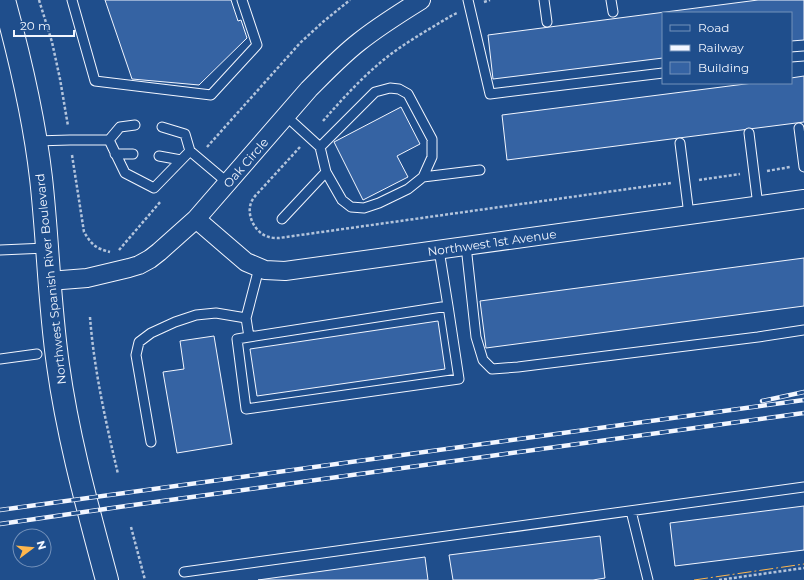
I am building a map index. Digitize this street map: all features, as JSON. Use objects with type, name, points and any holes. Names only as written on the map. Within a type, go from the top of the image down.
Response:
[{"type":"main road","name":"Northwest Spanish River Boulevard","points":[[4,9],[22,68],[35,141],[40,176],[58,364],[68,422],[85,499],[106,580]]},
{"type":"street","name":"Oak Circle","points":[[49,281],[91,277],[139,265],[150,259],[196,219],[325,73],[358,42],[395,15],[421,0]]},
{"type":"street","name":"Northwest 1st Avenue","points":[[196,219],[246,262],[265,270],[285,272],[804,199]]},
{"type":"lane","points":[[72,0],[95,81],[211,95],[257,45],[242,0]]},
{"type":"lane","points":[[544,0],[547,22]]},
{"type":"lane","points":[[611,0],[613,12]]},
{"type":"lane","points":[[469,4],[490,94],[662,73]]},
{"type":"lane","points":[[792,57],[804,56]]},
{"type":"lane","points":[[286,116],[320,147],[326,172],[342,200],[351,207],[364,208],[379,203],[408,189],[423,177],[432,157],[432,139],[408,94],[400,88],[390,88],[375,92],[320,147]]},
{"type":"lane","points":[[35,141],[109,140],[120,127],[135,125]]},
{"type":"lane","points":[[162,127],[185,134],[190,151],[228,183]]},
{"type":"lane","points":[[799,128],[804,166]]},
{"type":"lane","points":[[748,133],[758,206]]},
{"type":"lane","points":[[109,140],[125,173],[154,188],[190,151]]},
{"type":"lane","points":[[680,143],[689,215]]},
{"type":"lane","points":[[115,154],[133,154]]},
{"type":"lane","points":[[158,156],[181,160]]},
{"type":"lane","points":[[423,177],[480,170]]},
{"type":"lane","points":[[282,219],[326,172]]},
{"type":"lane","points":[[466,246],[476,337],[483,360],[492,369],[518,368],[804,330]]},
{"type":"lane","points":[[0,250],[46,248]]},
{"type":"lane","points":[[438,250],[448,306],[459,379],[246,409],[238,339],[448,306]]},
{"type":"lane","points":[[249,337],[246,318],[259,268]]},
{"type":"lane","points":[[150,442],[136,355],[139,342],[151,333],[163,327],[196,315],[216,313],[246,318]]},
{"type":"lane","points":[[0,359],[37,354]]},
{"type":"lane","points":[[184,572],[804,487]]},
{"type":"lane","points":[[631,511],[648,580]]},
{"type":"path","points":[[40,0],[59,72],[84,232],[90,242],[98,249],[110,252]]},
{"type":"path","points":[[198,158],[300,43],[350,0]]},
{"type":"path","points":[[490,0],[469,4],[413,39],[391,54],[346,95],[256,194],[251,202],[249,210],[255,227],[261,233],[269,237],[279,238],[685,181],[804,166]]},
{"type":"path","points":[[118,251],[163,198]]},
{"type":"path","points":[[90,317],[96,371],[118,474]]},
{"type":"path","points":[[131,527],[145,580]]},
{"type":"path","points":[[719,580],[804,568]]},
{"type":"building","points":[[105,0],[231,0],[238,21],[241,20],[247,38],[199,85],[132,79]]},
{"type":"building","points":[[758,0],[804,0],[804,40],[792,41],[792,12],[665,12]]},
{"type":"building","points":[[662,12],[662,58],[493,79],[488,35]]},
{"type":"building","points":[[804,76],[804,122],[507,160],[502,115],[745,84],[792,84],[792,78]]},
{"type":"building","points":[[401,107],[420,144],[397,156],[408,177],[363,200],[334,142]]},
{"type":"building","points":[[804,258],[804,306],[486,348],[480,301]]},
{"type":"building","points":[[438,321],[445,369],[257,396],[250,349]]},
{"type":"building","points":[[214,336],[232,444],[177,453],[163,372],[184,369],[180,341]]},
{"type":"building","points":[[804,506],[804,550],[675,566],[670,523]]},
{"type":"building","points":[[600,536],[605,578],[593,580],[453,580],[449,555]]},
{"type":"building","points":[[425,557],[428,580],[258,580]]},
{"type":"railway","points":[[762,401],[804,392]]},
{"type":"railway","points":[[0,510],[804,400]]},
{"type":"railway","points":[[0,524],[804,413]]},
{"type":"power","points":[[694,580],[804,564]]}]
